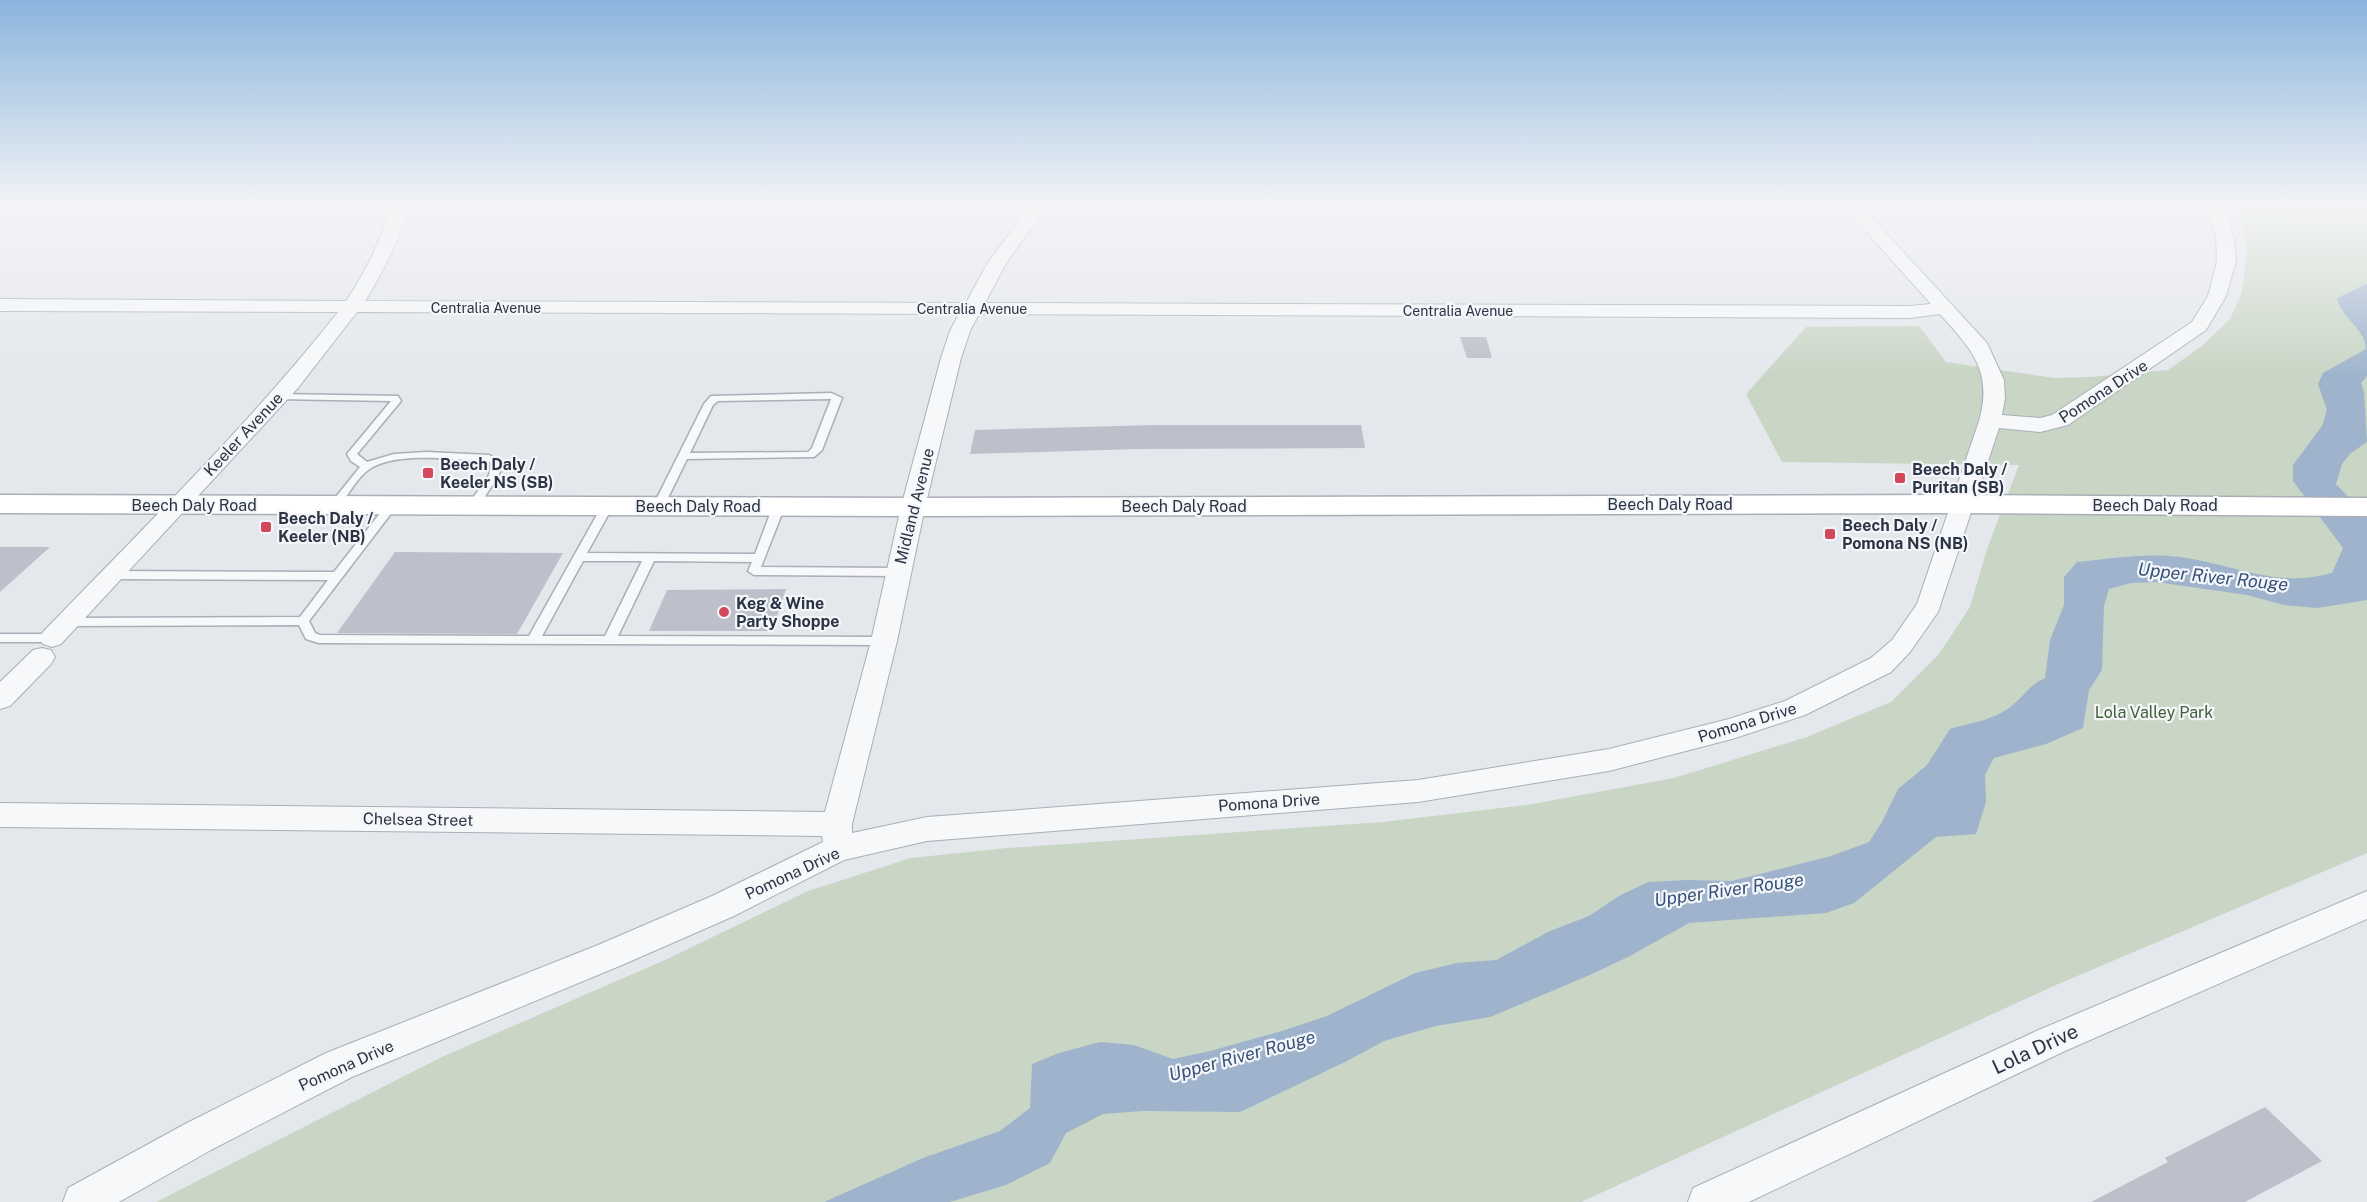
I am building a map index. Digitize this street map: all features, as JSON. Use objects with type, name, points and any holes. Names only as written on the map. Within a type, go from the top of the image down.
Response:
[{"type":"main road","name":"Beech Daly Road","points":[[0,504],[913,507],[1962,504],[2367,507]]},
{"type":"street","name":"Keeler Avenue","points":[[0,699],[177,504],[278,397],[350,307],[377,263]]},
{"type":"street","name":"Midland Avenue","points":[[837,837],[884,641],[913,507],[951,358],[960,331],[997,263]]},
{"type":"street","points":[[1904,263],[1977,343],[1990,365],[1996,392],[1990,421]]},
{"type":"street","name":"Pomona Drive","points":[[82,1202],[198,1137],[339,1065],[610,955],[723,906],[837,837],[1418,791],[1609,760],[1732,729],[1795,708],[1881,665],[1901,646],[1929,606],[1990,421],[2040,425],[2060,420],[2199,326],[2210,312],[2218,294],[2226,263]]},
{"type":"street","name":"Centralia Avenue","points":[[0,305],[1911,312],[1945,308]]},
{"type":"street","name":"Chelsea Street","points":[[0,815],[837,837]]},
{"type":"street","name":"Lola Drive","points":[[1707,1202],[2053,1040],[2367,904]]},
{"type":"lane","points":[[659,506],[682,456],[709,404],[715,398],[831,396],[837,398],[817,450],[810,455],[682,456]]},
{"type":"lane","points":[[278,397],[394,398],[396,401],[352,454],[355,459],[366,466]]},
{"type":"lane","points":[[335,505],[366,466],[402,456],[489,458],[497,462],[494,476],[474,505]]},
{"type":"lane","points":[[0,638],[54,639],[303,621],[392,505]]},
{"type":"lane","points":[[533,640],[607,506]]},
{"type":"lane","points":[[779,506],[754,571],[898,572]]},
{"type":"lane","points":[[579,557],[759,558]]},
{"type":"lane","points":[[609,641],[650,557]]},
{"type":"lane","points":[[113,575],[339,576]]},
{"type":"lane","points":[[303,621],[310,636],[319,639],[884,641]]},
{"type":"green space","name":"Lola Valley Park","points":[[2245,263],[2367,263],[2367,853],[2056,985],[1581,1202],[156,1202],[444,1056],[665,960],[808,891],[911,858],[1007,848],[1383,822],[1527,805],[1674,778],[1807,737],[1891,702],[1939,654],[1970,607],[1987,549],[2019,465],[1782,462],[1746,394],[1806,327],[1919,326],[1946,362],[2054,378],[2168,370],[2203,345],[2230,319],[2242,292]]},
{"type":"water","name":"Upper River Rouge","points":[[2367,284],[2367,376],[2361,383],[2364,392],[2367,442],[2350,454],[2342,464],[2336,484],[2367,517],[2367,600],[2318,608],[2284,605],[2247,595],[2156,582],[2131,583],[2109,589],[2104,606],[2102,670],[2089,690],[2083,728],[2046,744],[1994,758],[1985,775],[1986,802],[1976,834],[1936,837],[1854,903],[1826,913],[1689,923],[1590,975],[1490,1017],[1436,1026],[1384,1041],[1240,1112],[1143,1111],[1103,1114],[1066,1133],[1050,1163],[1006,1185],[950,1202],[824,1202],[923,1158],[1000,1131],[1030,1108],[1032,1064],[1059,1053],[1100,1042],[1134,1045],[1173,1059],[1210,1051],[1327,1016],[1415,973],[1457,963],[1496,960],[1550,931],[1589,916],[1619,896],[1648,882],[1732,881],[1831,856],[1869,842],[1882,822],[1898,789],[1927,765],[1950,729],[1985,720],[2001,713],[2032,686],[2045,678],[2050,640],[2064,605],[2064,577],[2077,562],[2135,556],[2169,556],[2269,576],[2310,577],[2332,573],[2343,548],[2293,481],[2293,465],[2322,426],[2327,410],[2318,384],[2323,373],[2366,349],[2362,335],[2343,311],[2337,298]]},
{"type":"building","points":[[1460,337],[1486,337],[1492,358],[1467,358]]},
{"type":"building","points":[[1156,425],[1361,425],[1365,448],[1138,449],[970,454],[975,430]]},
{"type":"building","points":[[0,547],[50,547],[0,592]]},
{"type":"building","points":[[395,552],[563,553],[517,634],[337,633]]},
{"type":"building","points":[[786,589],[772,631],[649,631],[667,590]]},
{"type":"building","points":[[2265,1107],[2322,1161],[2245,1202],[2091,1202],[2168,1162],[2165,1158]]},
{"type":"place","name":"Beech Daly / Keeler NS (SB)","points":[[428,473]]},
{"type":"place","name":"Beech Daly / Puritan (SB)","points":[[1900,478]]},
{"type":"place","name":"Beech Daly / Keeler (NB)","points":[[266,527]]},
{"type":"place","name":"Beech Daly / Pomona NS (NB)","points":[[1830,534]]},
{"type":"place","name":"Keg & Wine Party Shoppe","points":[[724,612]]}]
